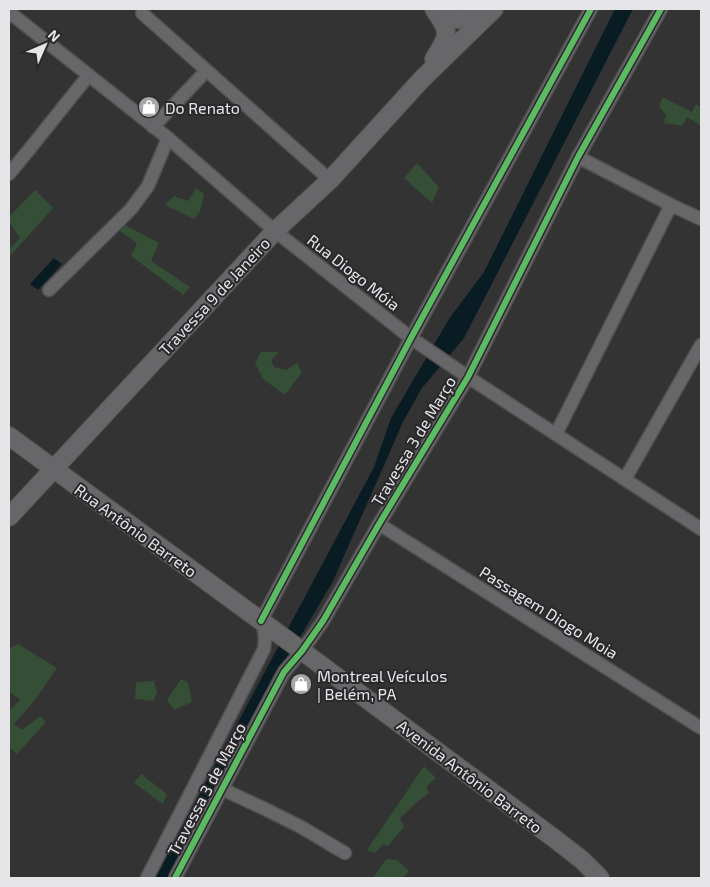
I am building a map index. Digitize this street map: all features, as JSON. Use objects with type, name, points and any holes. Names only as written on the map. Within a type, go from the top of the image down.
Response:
[{"type":"main road","points":[[435,9],[442,15],[461,20],[470,16],[478,9]]},
{"type":"main road","points":[[422,79],[446,38],[446,29],[435,9]]},
{"type":"main road","points":[[422,79],[494,9]]},
{"type":"main road","name":"Travessa 9 de Janeiro","points":[[9,517],[275,231],[330,180],[422,79]]},
{"type":"main road","name":"Rua Antônio Barreto","points":[[9,436],[263,622]]},
{"type":"main road","name":"Avenida Antônio Barreto","points":[[263,622],[582,860],[600,878]]},
{"type":"street","points":[[263,622],[591,9]]},
{"type":"street","name":"Travessa 3 de Março","points":[[175,878],[284,672],[323,621],[468,377],[578,157],[661,9]]},
{"type":"street","name":"Rua Diogo Móia","points":[[9,12],[168,138],[275,231],[414,339],[468,377],[701,529]]},
{"type":"street","points":[[142,13],[330,180]]},
{"type":"street","points":[[154,127],[206,71]]},
{"type":"street","points":[[9,174],[88,76]]},
{"type":"street","points":[[49,290],[131,209],[148,186],[168,138]]},
{"type":"street","points":[[578,157],[701,219]]},
{"type":"street","points":[[556,434],[671,205]]},
{"type":"street","points":[[624,479],[701,345]]},
{"type":"street","name":"Passagem Diogo Moia","points":[[379,524],[701,728]]},
{"type":"street","name":"Travessa 3 de Março","points":[[147,878],[264,649],[263,622]]},
{"type":"street","points":[[222,789],[265,808],[301,827],[345,854]]},
{"type":"green space","points":[[662,97],[692,112],[696,104],[701,107],[700,125],[687,117],[682,126],[664,123],[666,115],[659,107]]},
{"type":"green space","points":[[417,163],[439,187],[432,203],[404,178]]},
{"type":"green space","points":[[196,188],[204,194],[200,211],[194,219],[165,205],[174,196],[188,201]]},
{"type":"green space","points":[[35,190],[53,208],[9,257],[9,249],[20,238],[9,222],[9,217]]},
{"type":"green space","points":[[125,225],[159,243],[151,261],[190,287],[183,295],[131,256],[137,243],[120,231]]},
{"type":"green space","points":[[261,352],[279,352],[271,360],[274,367],[286,370],[297,363],[302,372],[285,395],[263,379],[255,363]]},
{"type":"green space","points":[[18,644],[57,668],[35,700],[14,724],[22,730],[40,716],[46,722],[17,754],[9,747],[9,711],[20,700],[9,691],[9,649]]},
{"type":"green space","points":[[181,679],[188,683],[192,702],[174,710],[167,700]]},
{"type":"green space","points":[[154,681],[157,693],[153,701],[135,699],[136,682]]},
{"type":"green space","points":[[424,766],[436,778],[426,787],[429,793],[400,818],[404,827],[388,846],[383,844],[375,853],[367,850]]},
{"type":"green space","points":[[141,774],[167,794],[163,804],[134,783]]},
{"type":"green space","points":[[386,859],[397,860],[409,871],[403,878],[373,878]]},
{"type":"water","points":[[615,9],[633,9],[464,338],[422,388],[403,422],[333,581],[285,663],[168,878],[155,878],[374,467],[391,418],[449,319],[484,272]]},
{"type":"water","points":[[54,258],[62,264],[38,290],[30,284]]},
{"type":"cycle path","points":[[261,621],[411,338],[591,9]]},
{"type":"cycle path","points":[[175,878],[284,672],[302,651],[323,621],[468,377],[578,157],[661,9]]},
{"type":"place","name":"Do Renato","points":[[149,107]]},
{"type":"place","name":"Montreal Veículos | Belém, PA","points":[[301,684]]}]
